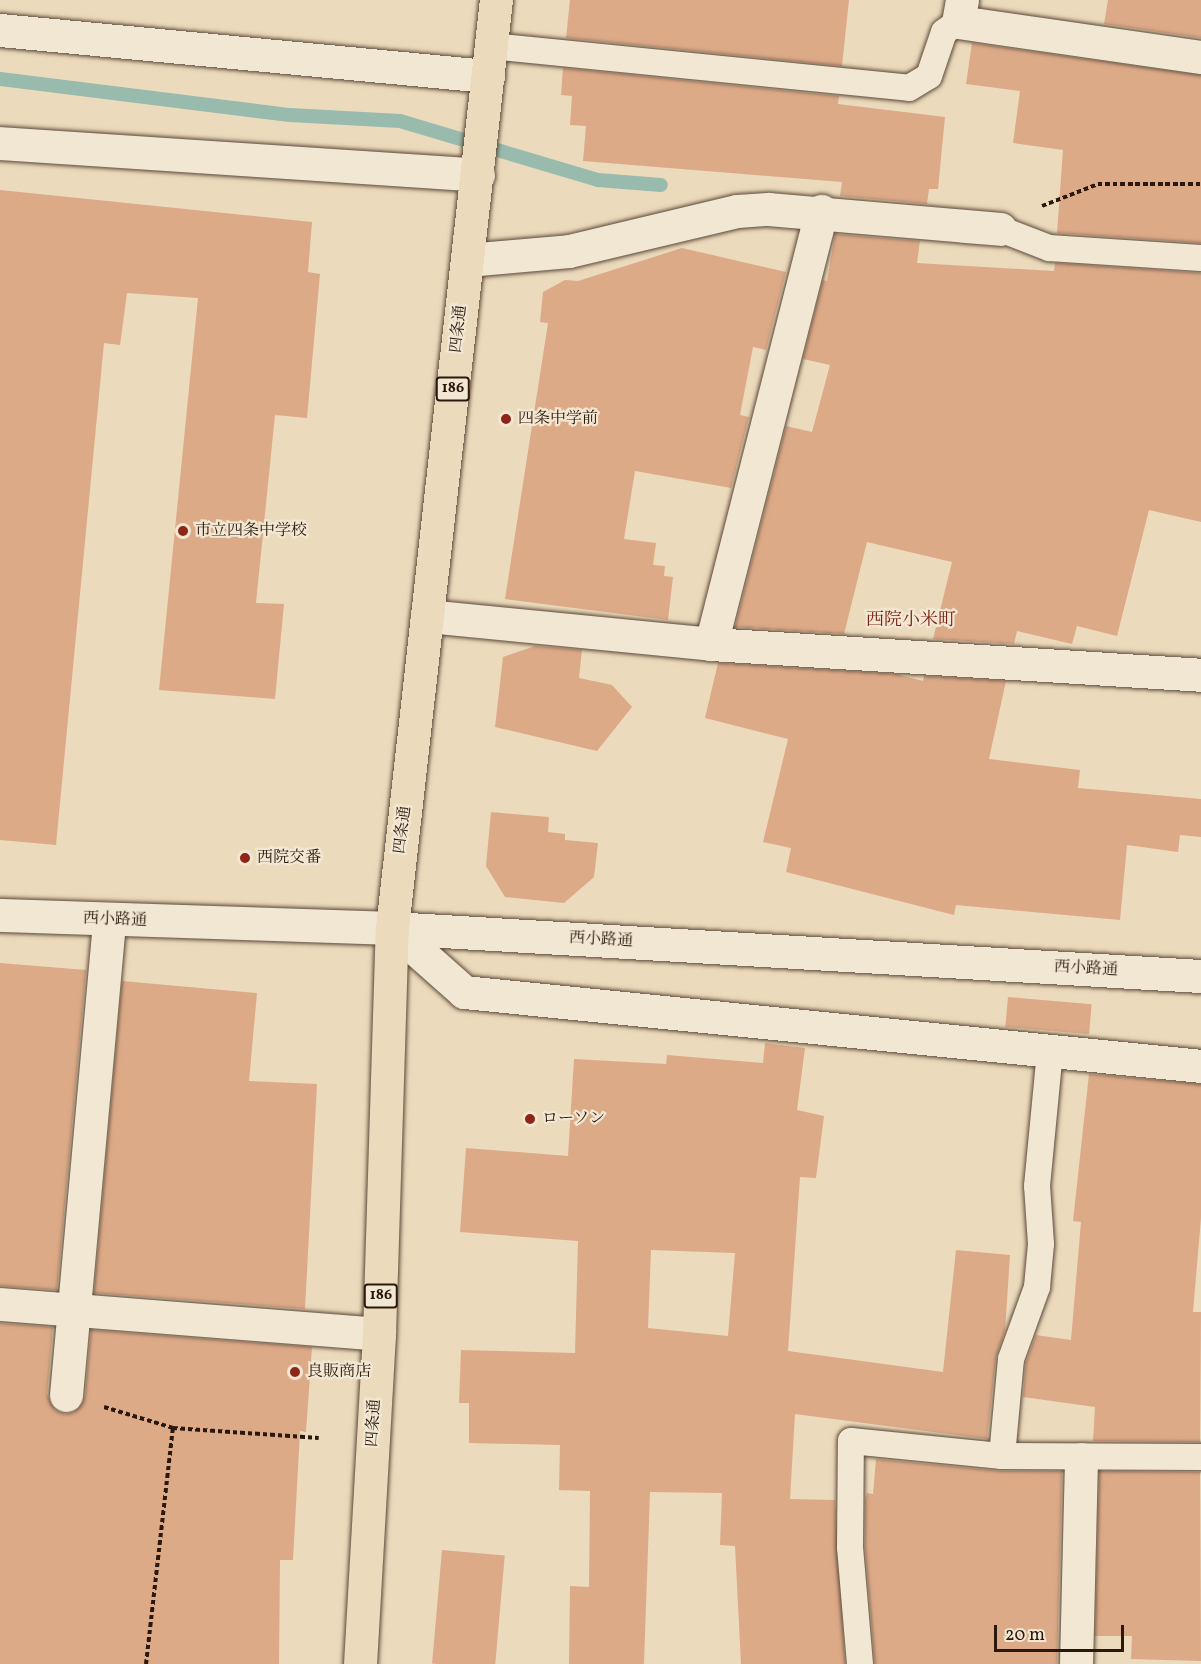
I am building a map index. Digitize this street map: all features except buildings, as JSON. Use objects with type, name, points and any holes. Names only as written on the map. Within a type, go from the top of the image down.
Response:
[{"type":"main road","name":"四条通","points":[[360,1664],[380,1334],[392,928],[496,0]]},
{"type":"street","points":[[960,11],[1201,57]]},
{"type":"street","points":[[0,30],[490,61]]},
{"type":"street","points":[[0,143],[478,169]]},
{"type":"street","points":[[467,260],[570,251],[736,211],[821,211],[1000,229]]},
{"type":"street","points":[[711,644],[821,211]]},
{"type":"street","points":[[428,616],[711,644],[1201,675]]},
{"type":"street","name":"西小路通","points":[[0,915],[392,928],[1201,976]]},
{"type":"street","points":[[66,1395],[110,920]]},
{"type":"street","points":[[392,928],[464,992],[1201,1066]]},
{"type":"street","points":[[0,1305],[380,1334]]},
{"type":"street","points":[[1076,1664],[1081,1459]]},
{"type":"lane","points":[[490,61],[909,88],[929,76],[944,32],[960,11]]},
{"type":"lane","points":[[1000,229],[1049,248],[1201,258]]},
{"type":"lane","points":[[1002,1456],[1011,1359],[1037,1287],[1041,1244],[1037,1186],[1050,1052]]},
{"type":"lane","points":[[860,1664],[850,1547],[851,1441],[1002,1456],[1081,1459],[1201,1457]]},
{"type":"path","points":[[1000,229],[1016,216],[1098,184],[1201,184]]},
{"type":"path","points":[[66,1395],[173,1428],[319,1438]]},
{"type":"path","points":[[146,1664],[173,1428]]},
{"type":"waterway","points":[[0,79],[290,115],[400,121],[598,180],[661,185]]},
{"type":"place","name":"四条中学前","points":[[506,419]]},
{"type":"place","name":"市立四条中学校","points":[[183,531]]},
{"type":"place","name":"西院交番","points":[[245,858]]},
{"type":"place","name":"ローソン","points":[[530,1119]]},
{"type":"place","name":"良販商店","points":[[295,1372]]},
{"type":"district","name":"西院小米町","points":[[911,621]]}]
